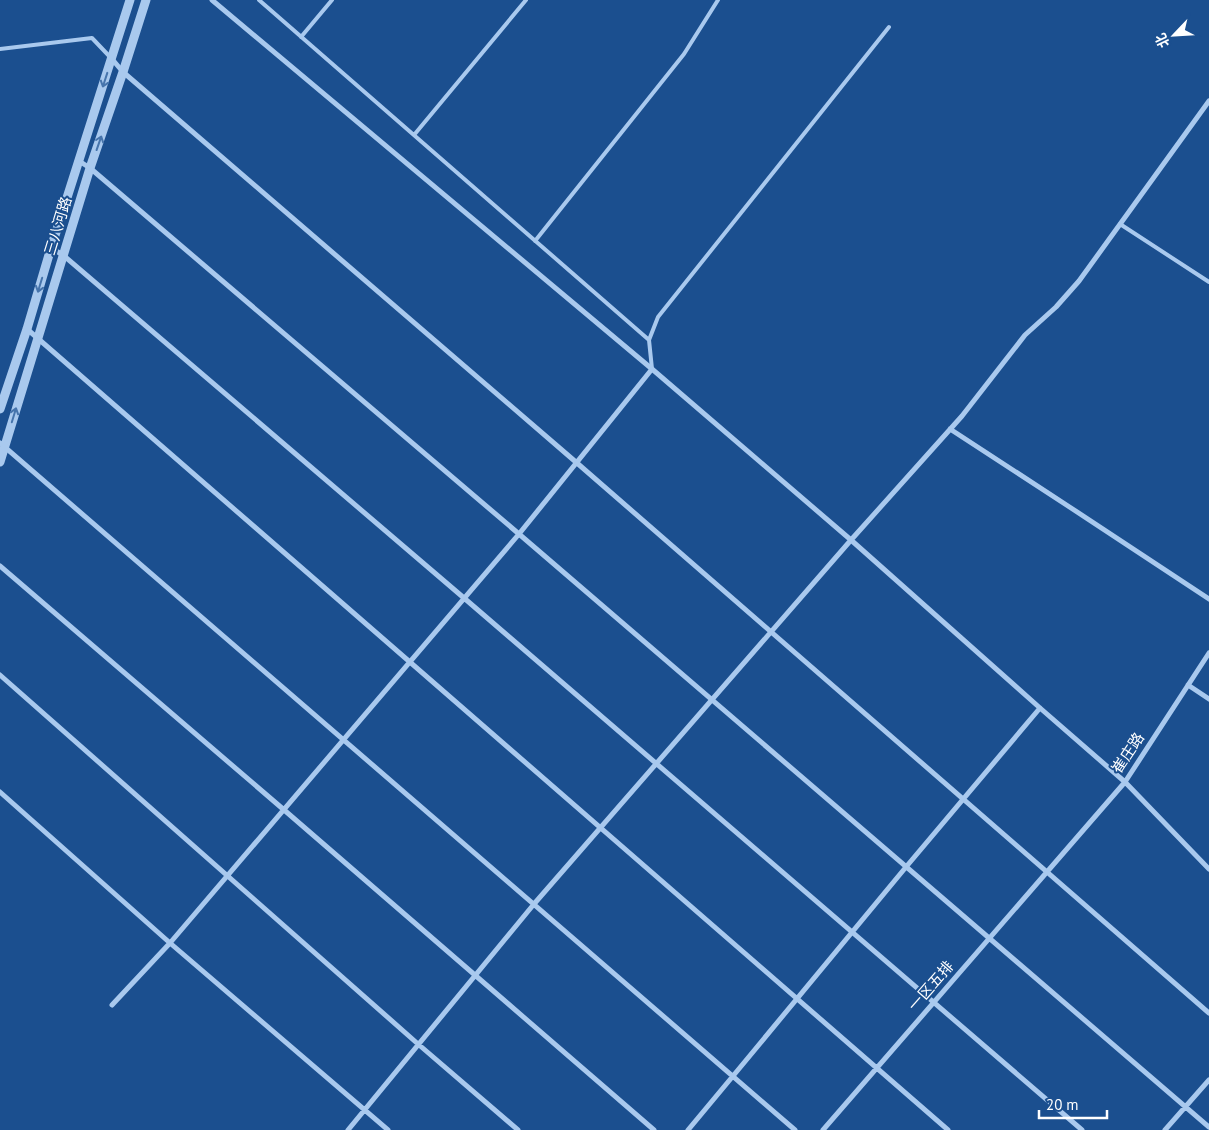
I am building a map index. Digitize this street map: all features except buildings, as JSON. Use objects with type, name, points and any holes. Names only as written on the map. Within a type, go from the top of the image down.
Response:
[{"type":"street","name":"三八河路","points":[[0,409],[130,0]]},
{"type":"street","name":"三八河路","points":[[0,462],[2,445],[38,339],[90,168],[124,72],[146,0]]},
{"type":"street","points":[[212,0],[652,369],[851,540],[1124,782],[1209,869]]},
{"type":"street","points":[[112,59],[124,72],[578,463],[1209,1013]]},
{"type":"street","points":[[348,1130],[534,904],[851,540],[962,416],[1025,335],[1056,307],[1079,281],[1209,100]]},
{"type":"street","points":[[79,161],[90,168],[519,534],[1209,1127]]},
{"type":"street","points":[[51,248],[63,256],[464,598],[1082,1130]]},
{"type":"street","points":[[27,329],[948,1130]]},
{"type":"street","points":[[112,1005],[170,943],[519,534],[652,369]]},
{"type":"street","points":[[950,429],[1209,599]]},
{"type":"street","points":[[2,445],[795,1130]]},
{"type":"street","points":[[0,566],[654,1130]]},
{"type":"street","name":"崔庄路","points":[[1058,858],[1124,782],[1209,653]]},
{"type":"street","points":[[0,675],[518,1130]]},
{"type":"street","points":[[1188,685],[1209,699]]},
{"type":"street","points":[[688,1130],[1040,708]]},
{"type":"street","points":[[0,792],[170,943],[388,1130]]},
{"type":"street","name":"一区五排","points":[[824,1130],[1058,858]]},
{"type":"street","points":[[1165,1130],[1209,1080]]},
{"type":"lane","points":[[259,0],[649,340]]},
{"type":"lane","points":[[301,38],[332,0]]},
{"type":"lane","points":[[414,135],[526,0]]},
{"type":"lane","points":[[535,241],[684,54],[718,0]]},
{"type":"lane","points":[[652,369],[649,340],[658,316],[889,27]]},
{"type":"lane","points":[[0,49],[92,38],[112,59]]},
{"type":"lane","points":[[1120,224],[1209,282]]}]
